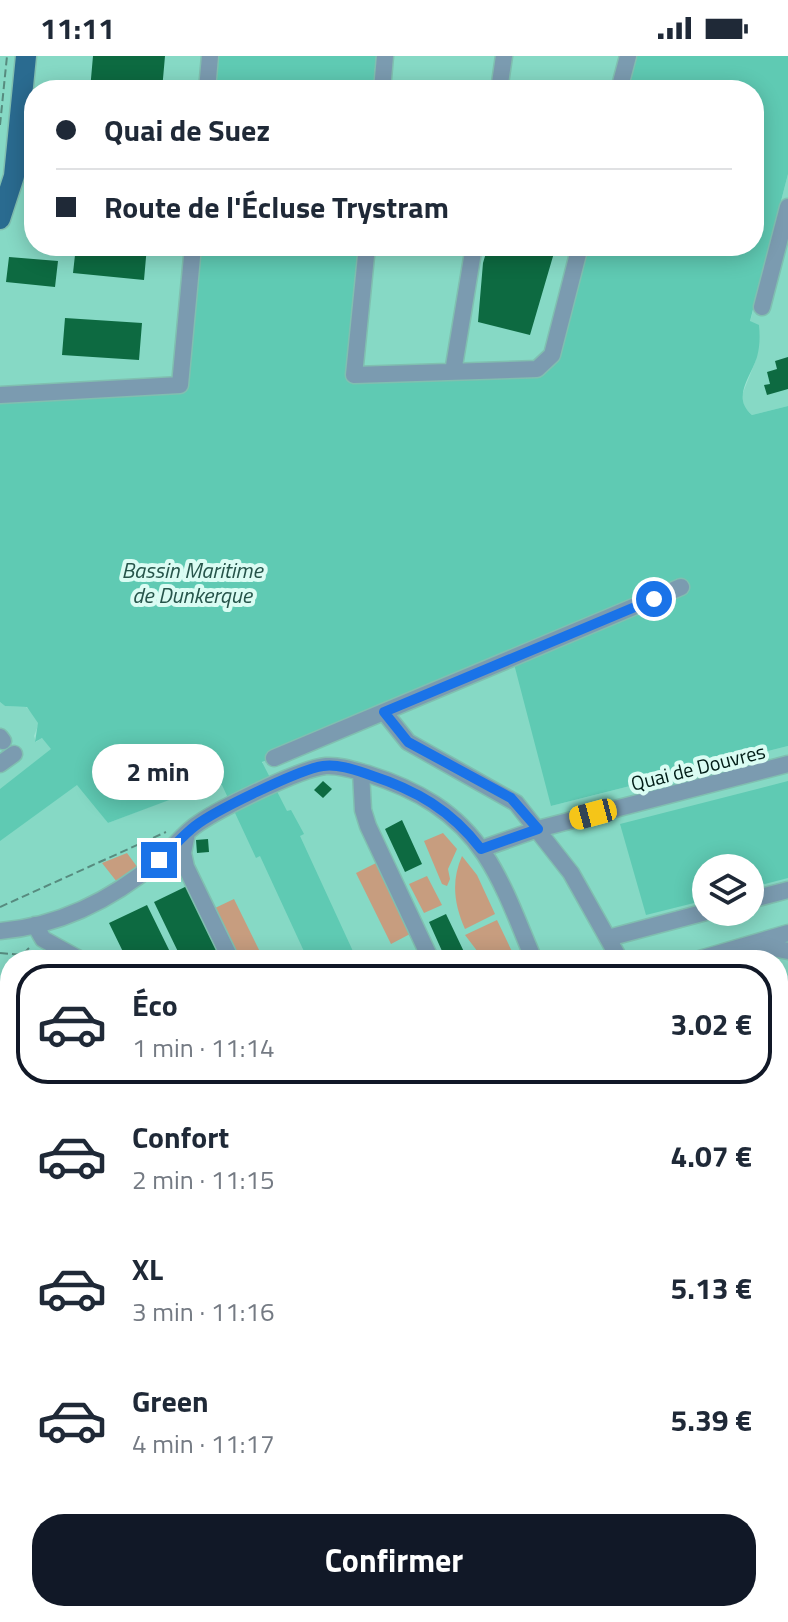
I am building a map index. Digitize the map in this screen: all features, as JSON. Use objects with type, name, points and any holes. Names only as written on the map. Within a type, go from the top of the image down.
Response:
[{"type":"main road","points":[[3,206],[15,169],[26,56]]},
{"type":"street","points":[[208,80],[210,56]]},
{"type":"street","points":[[383,80],[385,56]]},
{"type":"street","points":[[500,80],[504,56]]},
{"type":"street","points":[[622,80],[628,56]]},
{"type":"street","points":[[762,307],[788,207]]},
{"type":"street","points":[[0,395],[180,385],[192,256]]},
{"type":"street","points":[[366,256],[354,375],[537,369],[552,355],[577,256]]},
{"type":"street","points":[[453,372],[472,256]]},
{"type":"street","points":[[274,758],[681,587]]},
{"type":"street","points":[[384,712],[408,742],[511,798],[571,873],[615,950]]},
{"type":"street","points":[[0,764],[6,744]]},
{"type":"street","name":"Quai de Douvres","points":[[481,849],[538,829],[788,764]]},
{"type":"street","points":[[0,931],[65,917],[99,902],[152,866],[188,832],[226,809],[304,771],[324,766],[361,772],[403,787],[435,804],[459,823],[481,849],[539,950]]},
{"type":"street","points":[[361,772],[363,810],[368,826],[426,950]]},
{"type":"street","points":[[188,832],[183,853],[189,874],[226,950]]},
{"type":"street","points":[[152,866],[171,866],[189,874]]},
{"type":"street","points":[[764,896],[788,890]]},
{"type":"street","points":[[511,905],[530,950]]},
{"type":"street","points":[[608,938],[692,916]]},
{"type":"street","points":[[35,925],[40,936],[61,950]]},
{"type":"street","points":[[733,950],[788,933]]},
{"type":"street","points":[[752,945],[782,950]]},
{"type":"path","points":[[0,125],[7,56]]},
{"type":"path","points":[[0,907],[163,832],[188,832]]},
{"type":"path","points":[[29,950],[35,925]]},
{"type":"shaded area","points":[[0,56],[217,56],[215,80],[24,80],[24,256],[199,256],[179,393],[0,402]]},
{"type":"shaded area","points":[[376,56],[637,56],[631,80],[374,80]]},
{"type":"shaded area","points":[[788,174],[788,406],[752,415],[744,407],[742,395],[756,360],[750,322]]},
{"type":"shaded area","points":[[357,256],[584,256],[558,360],[541,374],[355,383],[346,372]]},
{"type":"shaded area","points":[[684,583],[551,806],[788,746],[788,950],[0,950],[0,702],[5,706],[26,707],[35,715],[39,723],[34,736],[36,742],[42,738],[45,740],[108,823],[214,782],[222,785],[268,776],[262,764],[265,758]]},
{"type":"shaded area","points":[[443,833],[457,849],[448,869],[450,879],[447,886],[442,884],[424,841]]},
{"type":"shaded area","points":[[127,853],[138,868],[117,882],[102,863]]},
{"type":"shaded area","points":[[462,856],[477,875],[495,914],[465,929],[455,892],[456,874]]},
{"type":"shaded area","points":[[376,863],[410,934],[391,944],[356,873]]},
{"type":"shaded area","points":[[427,876],[442,905],[424,913],[409,884]]},
{"type":"shaded area","points":[[234,899],[259,950],[235,950],[215,908]]},
{"type":"shaded area","points":[[497,920],[511,950],[476,950],[465,935]]},
{"type":"water","points":[[217,56],[376,56],[374,80],[215,80]]},
{"type":"water","name":"Bassin Maritime de Dunkerque","points":[[637,56],[788,56],[788,174],[750,321],[759,325],[759,345],[744,387],[743,401],[752,415],[788,406],[788,746],[551,806],[513,660],[684,583],[262,762],[287,811],[291,810],[304,834],[300,836],[352,950],[303,950],[260,856],[256,858],[222,785],[217,782],[108,823],[77,785],[0,841],[0,789],[51,749],[42,738],[35,742],[38,723],[27,707],[5,706],[0,702],[0,402],[179,393],[199,256],[357,256],[346,368],[349,378],[355,383],[541,374],[558,360],[584,256],[764,256],[764,80],[631,80]]},
{"type":"water","points":[[788,781],[788,878],[764,884],[764,854],[692,854],[692,904],[646,915],[620,824]]},
{"type":"building","points":[[93,56],[165,56],[163,80],[91,80]]},
{"type":"building","points":[[75,256],[146,256],[144,280],[73,273]]},
{"type":"building","points":[[485,256],[553,256],[530,335],[478,322]]},
{"type":"building","points":[[9,257],[58,261],[55,287],[6,282]]},
{"type":"building","points":[[65,318],[142,323],[139,360],[62,355]]},
{"type":"building","points":[[788,357],[788,389],[767,395],[764,385],[770,384],[767,372],[777,369],[775,361]]},
{"type":"building","points":[[323,781],[332,789],[323,798],[314,790]]},
{"type":"building","points":[[402,820],[422,864],[405,872],[385,829]]},
{"type":"building","points":[[208,839],[209,852],[197,853],[196,840]]},
{"type":"building","points":[[187,886],[218,950],[177,950],[154,902]]},
{"type":"building","points":[[147,905],[169,950],[122,950],[109,923]]},
{"type":"building","points":[[446,914],[463,950],[442,950],[429,922]]},
{"type":"route","points":[[159,860],[198,823],[304,771],[324,766],[361,772],[422,796],[466,830],[481,849],[538,829],[511,798],[408,742],[384,712],[654,599]]}]
